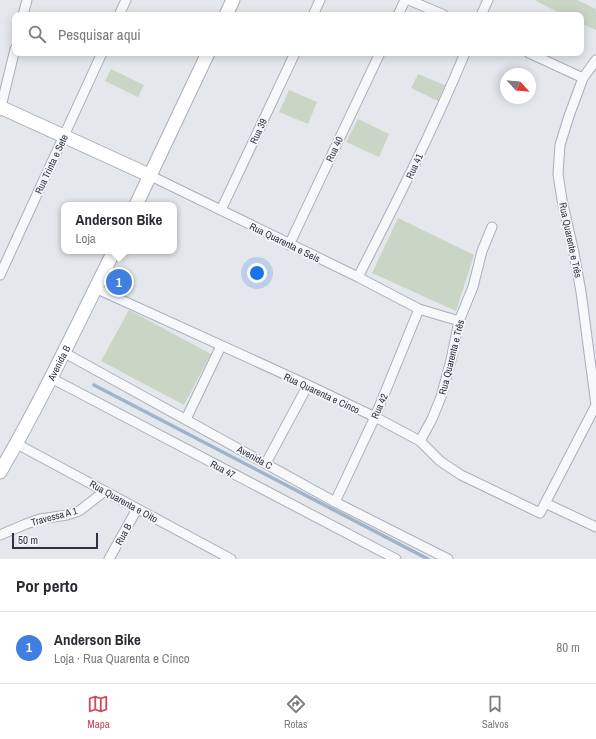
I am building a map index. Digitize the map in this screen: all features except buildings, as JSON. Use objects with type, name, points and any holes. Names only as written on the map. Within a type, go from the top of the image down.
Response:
[{"type":"street","points":[[24,12],[27,0]]},
{"type":"street","points":[[120,12],[126,0]]},
{"type":"street","points":[[227,12],[233,0]]},
{"type":"street","points":[[314,12],[320,0]]},
{"type":"street","points":[[399,12],[405,0]]},
{"type":"street","points":[[410,0],[437,12]]},
{"type":"street","points":[[482,12],[488,0]]},
{"type":"street","points":[[13,56],[0,108],[150,176]]},
{"type":"street","name":"Rua Trinta e Sete","points":[[0,275],[101,56]]},
{"type":"street","points":[[137,202],[207,56]]},
{"type":"street","name":"Rua 39","points":[[221,210],[294,56]]},
{"type":"street","name":"Rua 40","points":[[289,245],[379,56]]},
{"type":"street","name":"Rua 41","points":[[358,277],[409,177],[464,56]]},
{"type":"street","points":[[535,56],[583,78],[596,60]]},
{"type":"street","name":"Rua Quarente e Três","points":[[583,78],[560,145],[558,174],[581,292],[596,405]]},
{"type":"street","name":"Rua Quarenta e Seis","points":[[150,176],[419,308],[459,321]]},
{"type":"street","name":"Rua Quarenta e Três","points":[[420,441],[432,419],[441,397],[451,360],[459,321],[473,287],[482,251],[492,227]]},
{"type":"street","name":"Avenida B","points":[[0,472],[17,444],[112,254]]},
{"type":"street","name":"Rua Quarenta e Cinco","points":[[95,288],[308,385],[375,418],[420,441],[440,461],[461,475],[540,513],[545,503]]},
{"type":"street","name":"Rua 42","points":[[335,502],[375,418],[419,308]]},
{"type":"street","points":[[186,419],[221,346]]},
{"type":"street","name":"Avenida C","points":[[64,352],[335,502],[448,559]]},
{"type":"street","name":"Rua 47","points":[[51,378],[396,559]]},
{"type":"street","points":[[266,463],[308,385]]},
{"type":"street","points":[[596,405],[545,503],[596,527]]},
{"type":"street","name":"Rua Quarenta e Oito","points":[[17,444],[226,558]]},
{"type":"street","name":"Travessa A 1","points":[[0,535],[40,519],[67,515],[79,511],[105,491]]},
{"type":"street","name":"Rua B","points":[[109,559],[138,509]]},
{"type":"green space","points":[[577,0],[596,9],[596,30],[584,24],[584,12],[558,12],[536,1]]},
{"type":"green space","points":[[111,69],[144,85],[138,97],[105,81]]},
{"type":"green space","points":[[418,74],[447,86],[440,102],[411,88]]},
{"type":"green space","points":[[289,90],[317,102],[308,124],[279,112]]},
{"type":"green space","points":[[358,119],[389,134],[379,157],[346,142]]},
{"type":"green space","points":[[398,218],[474,255],[456,311],[372,273]]},
{"type":"green space","points":[[129,310],[211,354],[184,405],[101,361]]},
{"type":"waterway","points":[[94,385],[428,559]]},
{"type":"place","name":"Anderson Bike","points":[[119,282]]}]
